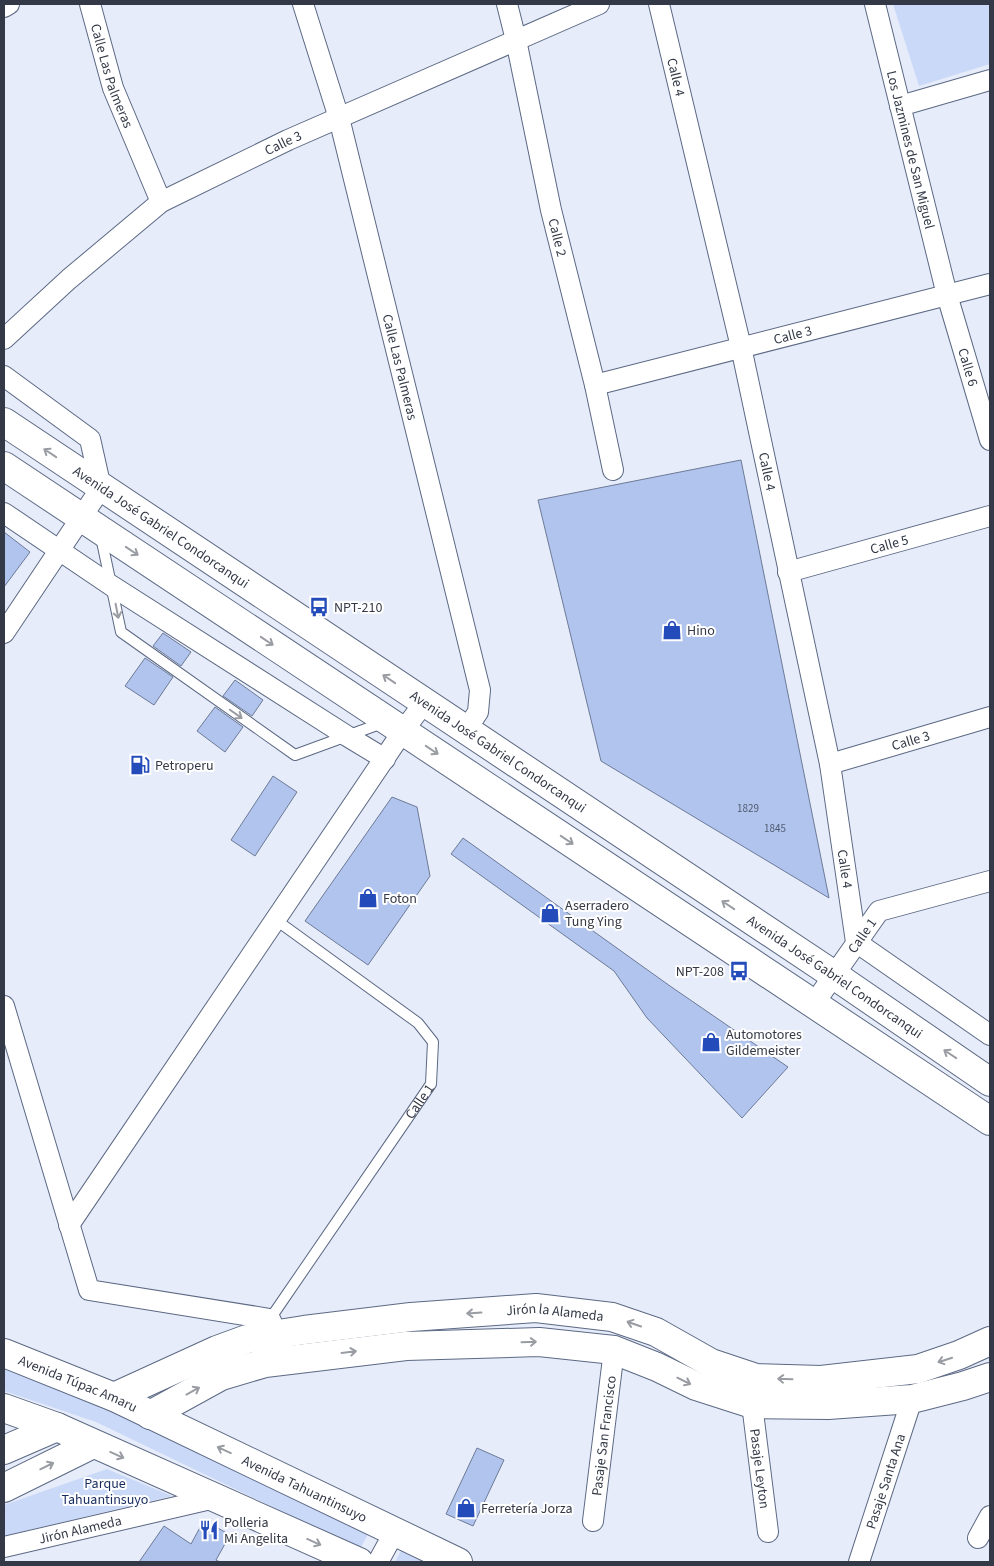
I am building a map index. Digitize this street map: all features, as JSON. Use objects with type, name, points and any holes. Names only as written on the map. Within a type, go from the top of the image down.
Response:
[{"type":"main road","name":"Avenida José Gabriel Condorcanqui","points":[[4,422],[834,975],[990,1082]]},
{"type":"main road","points":[[4,466],[990,1121]]},
{"type":"main road","points":[[850,1029],[868,1000]]},
{"type":"main road","name":"Jirón la Alameda","points":[[114,1397],[274,1326],[536,1308],[612,1317],[656,1332],[711,1363],[756,1378],[821,1380],[918,1369],[960,1355],[990,1342]]},
{"type":"main road","name":"Jirón la Alameda","points":[[150,1415],[221,1376],[265,1363],[415,1345],[539,1342],[614,1350],[657,1367],[696,1386],[752,1404],[828,1405],[912,1399],[990,1377]]},
{"type":"main road","name":"Avenida Túpac Amaru","points":[[4,1353],[114,1397],[150,1415]]},
{"type":"main road","points":[[5,1410],[57,1427],[359,1562]]},
{"type":"main road","name":"Avenida Tahuantinsuyo","points":[[150,1415],[458,1562]]},
{"type":"main road","points":[[4,1450],[57,1427]]},
{"type":"main road","points":[[4,1488],[93,1444]]},
{"type":"street","points":[[4,6],[9,4]]},
{"type":"street","name":"Calle Las Palmeras","points":[[90,4],[113,88],[161,202]]},
{"type":"street","name":"Calle Las Palmeras","points":[[304,4],[339,118],[480,690],[478,712],[466,730]]},
{"type":"street","name":"Calle 2","points":[[507,4],[551,210],[595,385],[613,470]]},
{"type":"street","name":"Calle 3","points":[[4,339],[69,279],[161,202],[288,140],[599,4]]},
{"type":"street","name":"Calle 4","points":[[659,4],[741,348],[830,764],[856,942]]},
{"type":"street","name":"Los Jazmines de San Miguel","points":[[875,4],[947,295]]},
{"type":"street","points":[[900,106],[990,80]]},
{"type":"street","name":"Calle 3","points":[[595,385],[990,284]]},
{"type":"street","name":"Calle 6","points":[[947,295],[990,440]]},
{"type":"street","points":[[4,376],[90,439],[102,488],[91,524],[60,552],[4,633]]},
{"type":"street","points":[[4,514],[112,586],[385,759]]},
{"type":"street","name":"Calle 5","points":[[788,572],[990,516]]},
{"type":"street","points":[[69,1225],[385,759],[396,726],[424,703]]},
{"type":"street","name":"Calle 3","points":[[830,764],[990,717]]},
{"type":"street","name":"Calle 1","points":[[814,1005],[879,911],[990,881]]},
{"type":"street","points":[[856,942],[990,1035]]},
{"type":"street","points":[[4,1006],[89,1290],[274,1326]]},
{"type":"street","name":"Pasaje San Francisco","points":[[593,1521],[614,1350]]},
{"type":"street","name":"Pasaje Santa Ana","points":[[859,1562],[912,1399]]},
{"type":"street","name":"Pasaje Leyton","points":[[752,1404],[768,1532]]},
{"type":"street","name":"Jirón Alameda","points":[[4,1547],[215,1498]]},
{"type":"street","points":[[978,1538],[990,1516]]},
{"type":"street","points":[[378,1562],[395,1531]]},
{"type":"lane","points":[[91,524],[112,586],[121,632],[295,756],[347,736],[396,726]]},
{"type":"lane","name":"Calle 1","points":[[274,1326],[431,1084],[434,1042],[418,1023],[276,920]]},
{"type":"green space","points":[[893,4],[990,4],[990,64],[919,86]]},
{"type":"green space","points":[[4,1365],[104,1399],[373,1525],[360,1549],[96,1422],[4,1391]]},
{"type":"green space","name":"Parque Tahuantinsuyo","points":[[107,1469],[172,1496],[4,1536],[4,1505]]},
{"type":"green space","points":[[406,1541],[451,1562],[395,1562]]},
{"type":"building","name":"Hino","points":[[741,460],[829,898],[601,761],[538,500]]},
{"type":"building","points":[[4,532],[30,552],[4,587]]},
{"type":"building","points":[[163,633],[191,652],[181,666],[153,646]]},
{"type":"building","points":[[145,658],[173,677],[154,705],[125,686]]},
{"type":"building","points":[[235,680],[263,700],[252,716],[223,696]]},
{"type":"building","points":[[215,707],[243,727],[225,752],[197,731]]},
{"type":"building","points":[[273,776],[297,792],[255,856],[231,840]]},
{"type":"building","name":"Foton","points":[[392,797],[417,807],[430,876],[368,965],[305,921]]},
{"type":"building","points":[[463,838],[670,986],[788,1067],[742,1118],[647,1018],[614,971],[451,854]]},
{"type":"building","points":[[477,1448],[504,1460],[473,1526],[446,1514]]},
{"type":"building","points":[[204,1520],[230,1535],[216,1560],[220,1562],[139,1562],[164,1526],[191,1544]]},
{"type":"place","name":"NPT-210","points":[[319,607]]},
{"type":"place","name":"Hino","points":[[672,630]]},
{"type":"place","name":"Petroperu","points":[[140,765]]},
{"type":"place","name":"Foton","points":[[368,898]]},
{"type":"place","name":"Aserradero Tung Ying","points":[[550,913]]},
{"type":"place","name":"NPT-208","points":[[739,971]]},
{"type":"place","name":"Automotores Gildemeister","points":[[711,1042]]},
{"type":"place","name":"Ferretería Jorza","points":[[466,1508]]},
{"type":"place","name":"Polleria Mi Angelita","points":[[209,1530]]}]
